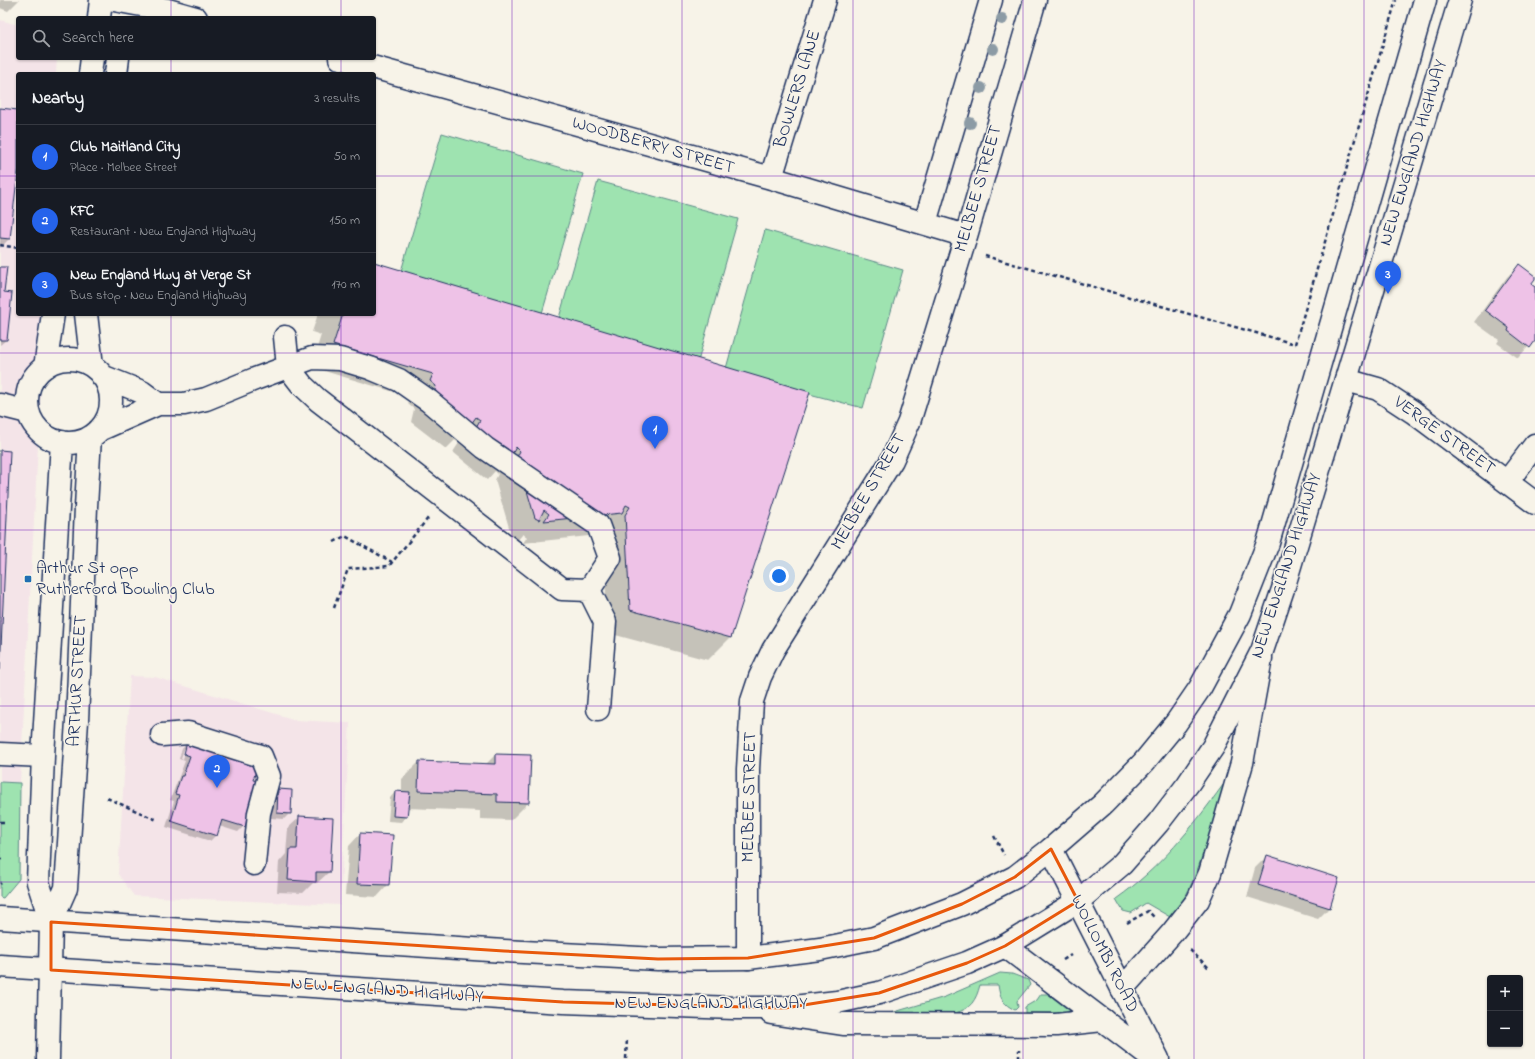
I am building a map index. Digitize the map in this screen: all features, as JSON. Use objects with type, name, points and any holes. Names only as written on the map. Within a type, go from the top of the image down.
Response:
[{"type":"main road","points":[[99,16],[101,0]]},
{"type":"main road","name":"BOWLERS LANE","points":[[771,178],[825,0]]},
{"type":"main road","points":[[925,223],[991,0]]},
{"type":"main road","name":"MELBEE STREET","points":[[748,958],[748,769],[752,701],[760,677],[773,650],[892,460],[909,422],[966,236],[1035,0]]},
{"type":"main road","name":"NEW ENGLAND HIGHWAY","points":[[0,918],[504,951],[658,959],[748,958],[820,949],[874,938],[962,904],[1014,877],[1051,849],[1103,804],[1144,762],[1176,723],[1200,688],[1240,614],[1268,543],[1425,0]]},
{"type":"main road","name":"NEW ENGLAND HIGHWAY","points":[[0,966],[563,1002],[734,1008],[785,1008],[837,1002],[879,993],[967,963],[1005,946],[1078,901],[1122,864],[1158,823],[1188,784],[1213,747],[1262,651],[1285,581],[1460,0]]},
{"type":"main road","points":[[127,5],[168,10],[189,16]]},
{"type":"main road","points":[[90,72],[92,60]]},
{"type":"main road","points":[[116,72],[118,60]]},
{"type":"main road","name":"WOODBERRY STREET","points":[[347,60],[771,178],[966,236]]},
{"type":"main road","points":[[45,367],[53,316]]},
{"type":"main road","points":[[86,316],[97,371],[108,386],[110,398],[106,420],[95,434]]},
{"type":"main road","points":[[285,336],[288,366],[302,385],[318,400],[562,589],[589,590]]},
{"type":"main road","points":[[158,404],[142,392],[97,371],[78,360],[54,362],[45,367],[37,374],[31,383],[28,402],[37,429],[52,440],[72,443],[81,441],[158,404],[184,404],[206,399],[312,358],[340,359],[370,368],[399,380],[428,401],[485,448],[598,525],[610,558],[589,590]]},
{"type":"main road","name":"VERGE STREET","points":[[1346,380],[1378,389],[1413,412],[1535,503]]},
{"type":"main road","points":[[0,397],[28,402]]},
{"type":"main road","points":[[0,405],[28,402]]},
{"type":"main road","name":"ARTHUR STREET","points":[[51,922],[66,888],[77,721],[86,507],[95,434]]},
{"type":"main road","name":"ARTHUR STREET","points":[[48,1059],[51,922],[38,882],[43,756],[62,442]]},
{"type":"main road","points":[[1508,482],[1535,445]]},
{"type":"main road","points":[[589,590],[605,622],[598,709]]},
{"type":"main road","points":[[1122,989],[1172,933],[1198,900],[1210,873],[1242,763],[1262,651]]},
{"type":"main road","points":[[162,735],[188,733],[261,756],[269,776],[259,813],[254,864]]},
{"type":"main road","points":[[0,754],[43,756]]},
{"type":"main road","name":"WOLLOMBI ROAD","points":[[1051,849],[1158,1059]]},
{"type":"main road","points":[[1005,946],[1154,1059]]},
{"type":"main road","points":[[734,1008],[843,1024],[1056,1025],[1102,1020]]},
{"type":"path","points":[[966,236],[975,253],[1295,344],[1396,0]]},
{"type":"path","points":[[0,245],[16,248]]},
{"type":"path","points":[[334,608],[348,569],[389,566],[424,522]]},
{"type":"path","points":[[334,542],[345,536],[392,562]]},
{"type":"path","points":[[107,798],[158,820]]},
{"type":"path","points":[[994,836],[1004,856]]},
{"type":"path","points":[[1127,923],[1148,911],[1157,920]]},
{"type":"path","points":[[1185,946],[1210,969]]},
{"type":"path","points":[[626,1059],[627,1038]]},
{"type":"highlighted area","points":[[1051,849],[1078,901],[1005,946],[967,963],[879,993],[785,1008],[563,1002],[51,970],[51,922],[504,951],[658,959],[748,958],[874,938],[962,904],[1015,877]]},
{"type":"shaded area","points":[[0,20],[16,24],[16,60],[57,60],[56,72],[16,72],[16,316],[45,316],[20,783],[0,782]]},
{"type":"shaded area","points":[[130,676],[155,677],[296,720],[350,723],[340,905],[134,896],[118,874]]},
{"type":"green space","points":[[442,133],[583,174],[540,320],[399,278]]},
{"type":"green space","points":[[598,181],[738,219],[697,365],[557,325]]},
{"type":"green space","points":[[765,230],[903,270],[863,408],[725,372]]},
{"type":"green space","points":[[0,782],[20,783],[19,879],[3,898],[0,897]]},
{"type":"green space","points":[[1223,785],[1225,788],[1198,868],[1184,899],[1178,908],[1170,917],[1146,903],[1131,913],[1123,911],[1116,899],[1147,874],[1161,860],[1187,832]]},
{"type":"green space","points":[[1000,973],[1012,974],[1028,980],[1030,985],[1017,1001],[1018,1007],[1015,1010],[1008,1006],[1003,1000],[998,985],[980,985],[977,995],[972,1003],[965,1009],[955,1013],[891,1013],[945,997]]},
{"type":"green space","points":[[1041,994],[1048,994],[1070,1011],[1068,1013],[1025,1013],[1025,1007],[1037,1000]]},
{"type":"building","points":[[0,108],[16,110],[16,187],[10,239],[0,238]]},
{"type":"building","points":[[376,263],[810,392],[731,638],[630,610],[625,515],[630,507],[626,505],[622,513],[544,521],[549,514],[544,510],[539,520],[535,518],[517,457],[520,451],[516,447],[510,458],[475,429],[480,420],[476,417],[469,427],[433,399],[436,386],[430,381],[433,374],[333,345],[342,316],[376,316]]},
{"type":"building","points":[[1519,264],[1535,276],[1535,279],[1531,284],[1535,287],[1535,341],[1530,348],[1508,331],[1509,328],[1485,310]]},
{"type":"building","points":[[0,267],[7,267],[4,292],[12,293],[7,340],[0,340]]},
{"type":"building","points":[[0,450],[10,451],[0,670]]},
{"type":"building","points":[[187,742],[258,765],[253,780],[259,781],[245,827],[222,820],[217,836],[171,821],[179,795],[175,794],[190,756],[184,754]]},
{"type":"building","points":[[495,754],[531,755],[529,803],[497,802],[497,794],[418,791],[419,761],[495,764]]},
{"type":"building","points":[[278,789],[292,790],[291,814],[277,813]]},
{"type":"building","points":[[395,791],[410,792],[407,817],[393,816]]},
{"type":"building","points":[[299,816],[333,818],[330,872],[316,872],[316,882],[288,880],[290,849],[297,849]]},
{"type":"building","points":[[360,833],[393,835],[389,885],[357,884]]},
{"type":"building","points":[[1267,855],[1339,878],[1330,908],[1258,885]]},
{"type":"place","name":"New England Hwy at Verge St","points":[[1388,294]]},
{"type":"place","name":"Club Maitland City","points":[[655,449]]},
{"type":"place","name":"Arthur St opp Rutherford Bowling Club","points":[[28,579]]},
{"type":"place","name":"KFC","points":[[217,788]]}]
